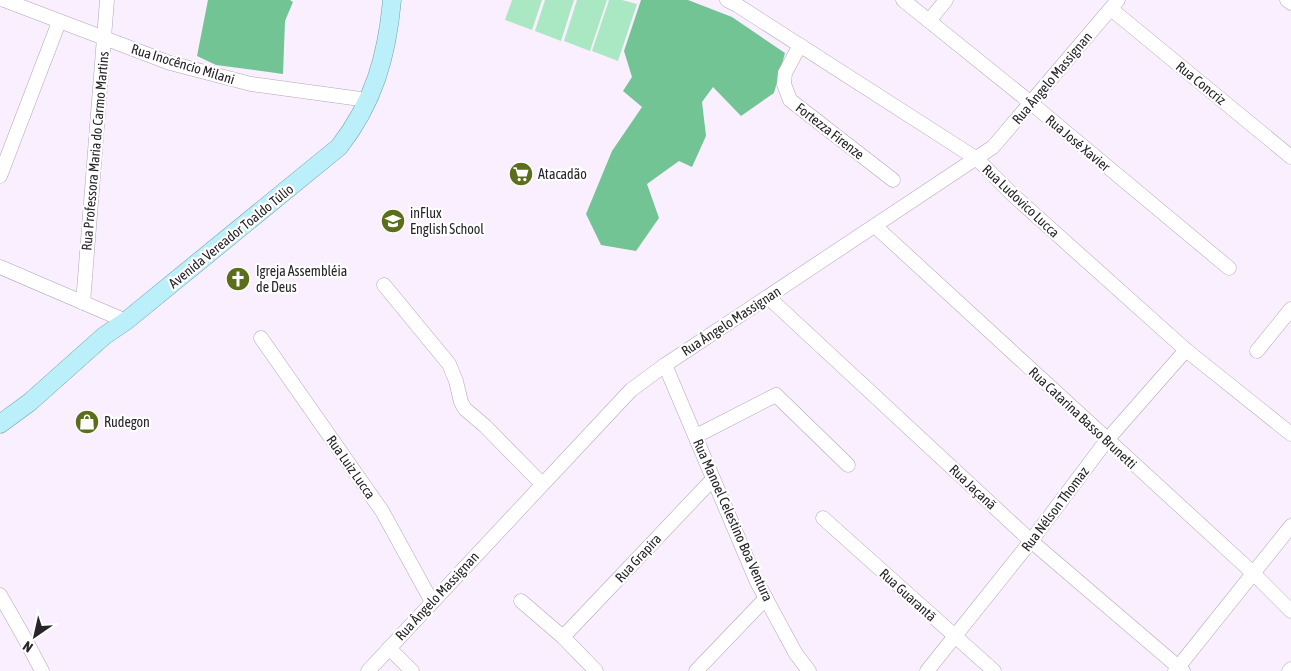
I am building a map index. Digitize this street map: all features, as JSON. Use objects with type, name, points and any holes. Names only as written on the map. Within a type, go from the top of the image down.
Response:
[{"type":"main road","name":"Avenida Vereador Toaldo Túlio","points":[[0,424],[30,402],[104,336],[126,322],[339,146],[354,127],[368,100],[384,59],[392,0]]},
{"type":"street","name":"Rua Inocêncio Milani","points":[[4,0],[170,63],[251,84],[368,100]]},
{"type":"street","name":"Rua Professora Maria do Carmo Martins","points":[[83,303],[107,0]]},
{"type":"street","name":"Rua Ludovico Lucca","points":[[727,0],[737,4],[977,159],[1013,196],[1186,350],[1291,434]]},
{"type":"street","name":"Rua José Xavier","points":[[903,0],[1031,103],[1229,268]]},
{"type":"street","points":[[929,21],[946,0]]},
{"type":"street","points":[[1287,0],[1291,3]]},
{"type":"street","name":"Rua Ângelo Massignan","points":[[368,671],[621,399],[666,365],[977,159],[999,141],[1114,4]]},
{"type":"street","name":"Rua Concriz","points":[[1114,4],[1291,157]]},
{"type":"street","points":[[0,176],[59,22]]},
{"type":"street","name":"Fortezza Firenze","points":[[800,45],[785,73],[784,84],[790,100],[893,180]]},
{"type":"street","name":"Rua Catarina Basso Brunetti","points":[[875,226],[1253,573],[1291,611]]},
{"type":"street","points":[[0,267],[126,322]]},
{"type":"street","points":[[384,285],[449,364],[456,382],[460,402],[465,409],[485,426],[542,484]]},
{"type":"street","name":"Rua Jaçanã","points":[[768,297],[1031,541],[1179,670]]},
{"type":"street","points":[[1257,351],[1291,309]]},
{"type":"street","name":"Rua Luiz Lucca","points":[[260,338],[382,511],[432,602]]},
{"type":"street","name":"Rua Nélson Thomaz","points":[[927,671],[1031,541],[1107,440],[1186,350]]},
{"type":"street","name":"Rua Manoel Celestino Boa Ventura","points":[[666,365],[757,582],[796,654],[810,671]]},
{"type":"street","points":[[696,436],[776,395],[848,465]]},
{"type":"street","name":"Rua Grapira","points":[[563,638],[713,479]]},
{"type":"street","name":"Rua Guarantã","points":[[822,518],[994,671]]},
{"type":"street","points":[[1179,670],[1291,526]]},
{"type":"street","points":[[0,595],[42,671]]},
{"type":"street","points":[[696,671],[766,598]]},
{"type":"street","points":[[521,601],[563,638],[596,671]]},
{"type":"street","points":[[389,648],[412,671]]},
{"type":"green space","points":[[208,0],[290,0],[293,2],[285,21],[283,74],[216,65],[197,56]]},
{"type":"green space","points":[[512,0],[542,0],[532,30],[505,20]]},
{"type":"green space","points":[[545,0],[574,0],[561,41],[535,31]]},
{"type":"green space","points":[[577,0],[607,0],[590,51],[564,41]]},
{"type":"green space","points":[[609,0],[622,0],[637,4],[618,61],[592,51]]},
{"type":"green space","points":[[641,0],[688,0],[732,17],[785,53],[774,93],[741,116],[713,87],[702,102],[706,136],[692,167],[679,161],[647,184],[659,218],[636,251],[601,245],[586,214],[612,151],[642,107],[623,91],[632,77],[624,51]]},
{"type":"place","name":"Atacadão","points":[[521,174]]},
{"type":"place","name":"inFlux English School","points":[[393,221]]},
{"type":"place","name":"Igreja Assembléia de Deus","points":[[238,279]]},
{"type":"place","name":"Rudegon","points":[[87,422]]}]
